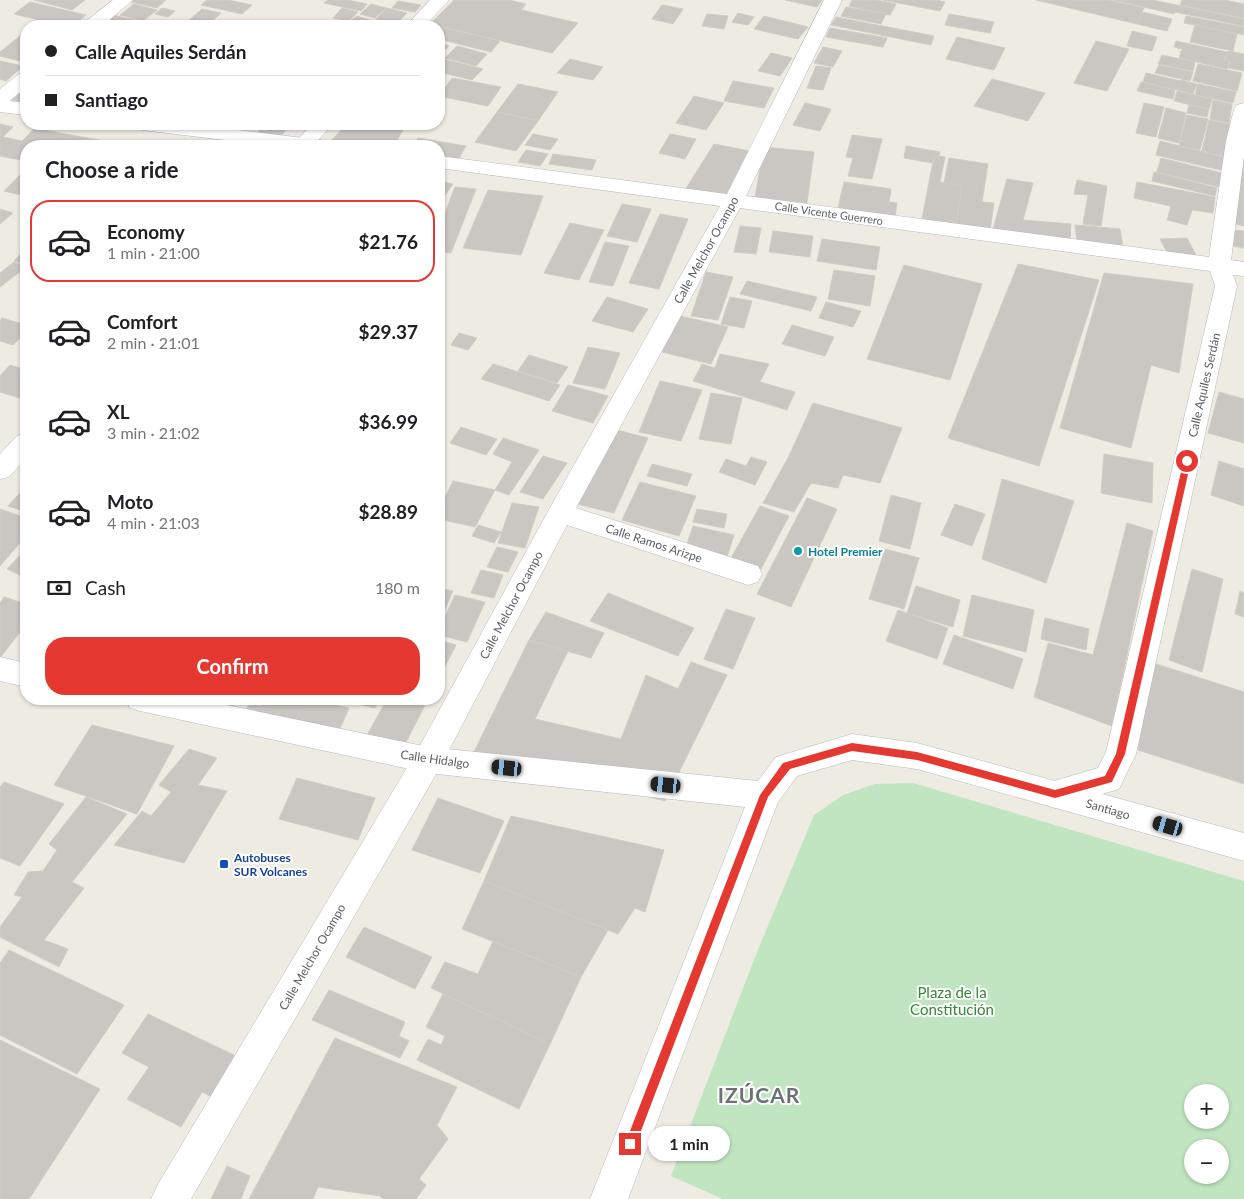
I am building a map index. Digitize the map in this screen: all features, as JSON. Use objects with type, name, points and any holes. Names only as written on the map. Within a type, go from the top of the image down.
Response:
[{"type":"street","points":[[99,20],[124,0]]},
{"type":"street","points":[[421,20],[440,0]]},
{"type":"street","name":"Calle Melchor Ocampo","points":[[170,1199],[428,760],[560,513],[734,200],[834,0]]},
{"type":"street","points":[[0,99],[20,83]]},
{"type":"street","points":[[0,106],[20,108]]},
{"type":"street","name":"Calle Aquiles Serdán","points":[[1055,794],[1108,779],[1121,754],[1226,286],[1219,266],[1236,141],[1244,109]]},
{"type":"street","points":[[188,130],[263,140]]},
{"type":"street","name":"Calle Vicente Guerrero","points":[[445,163],[1244,269]]},
{"type":"street","points":[[0,470],[20,448]]},
{"type":"street","name":"Calle Ramos Arizpe","points":[[560,513],[748,574]]},
{"type":"street","points":[[0,669],[20,674]]},
{"type":"street","name":"Calle Hidalgo","points":[[168,705],[428,760],[765,795]]},
{"type":"street","name":"Santiago","points":[[609,1199],[765,795],[787,766],[852,747],[917,756],[1244,847]]},
{"type":"green space","name":"Plaza de la Constitución","points":[[913,783],[1244,881],[1244,1199],[723,1199],[671,1176],[755,957],[814,815],[843,795],[875,784]]},
{"type":"building","points":[[34,0],[85,0],[72,10]]},
{"type":"building","points":[[166,0],[157,8],[127,1]]},
{"type":"building","points":[[207,0],[228,0],[252,5],[242,14],[201,5]]},
{"type":"building","points":[[328,0],[347,0],[367,4],[361,11],[324,3]]},
{"type":"building","points":[[454,0],[509,0],[526,4],[521,10],[578,23],[552,53],[445,28],[445,20],[434,20]]},
{"type":"building","points":[[785,0],[822,0],[817,7]]},
{"type":"building","points":[[852,0],[876,0],[896,4],[890,15],[849,6]]},
{"type":"building","points":[[883,0],[936,0],[945,2],[940,11]]},
{"type":"building","points":[[1036,0],[1108,0],[1144,8],[1137,24]]},
{"type":"building","points":[[1113,0],[1152,0],[1244,19],[1244,26],[1175,12],[1174,14]]},
{"type":"building","points":[[1182,0],[1224,0],[1244,4],[1244,18],[1180,5]]},
{"type":"building","points":[[398,1],[421,5],[415,12],[392,8]]},
{"type":"building","points":[[30,2],[86,15],[80,20],[40,20],[14,14]]},
{"type":"building","points":[[134,4],[157,10],[144,20],[120,15]]},
{"type":"building","points":[[371,4],[386,8],[375,18],[360,14]]},
{"type":"building","points":[[662,5],[683,9],[673,24],[652,19]]},
{"type":"building","points":[[846,7],[886,14],[881,24],[841,16]]},
{"type":"building","points":[[162,8],[175,11],[168,17],[155,14]]},
{"type":"building","points":[[342,8],[358,12],[350,20],[333,18]]},
{"type":"building","points":[[387,8],[407,13],[400,20],[376,19]]},
{"type":"building","points":[[202,9],[221,13],[213,20],[189,20]]},
{"type":"building","points":[[1142,12],[1172,19],[1167,31],[1137,24]]},
{"type":"building","points":[[738,13],[754,17],[748,25],[732,22]]},
{"type":"building","points":[[109,14],[134,20],[102,20]]},
{"type":"building","points":[[707,14],[728,16],[724,29],[702,26]]},
{"type":"building","points":[[949,14],[994,22],[990,33],[945,25]]},
{"type":"building","points":[[357,16],[370,20],[352,20]]},
{"type":"building","points":[[764,16],[808,27],[798,39],[754,29]]},
{"type":"building","points":[[1186,16],[1244,27],[1244,35],[1184,23]]},
{"type":"building","points":[[836,17],[934,36],[931,45],[831,25]]},
{"type":"building","points":[[1195,25],[1237,34],[1233,51],[1190,42]]},
{"type":"building","points":[[445,28],[500,41],[491,52],[445,40]]},
{"type":"building","points":[[830,28],[887,38],[883,47],[826,37]]},
{"type":"building","points":[[1132,31],[1157,37],[1152,51],[1127,46]]},
{"type":"building","points":[[20,36],[20,61],[0,56],[0,52]]},
{"type":"building","points":[[957,37],[1005,48],[994,70],[946,59]]},
{"type":"building","points":[[1096,41],[1129,49],[1107,91],[1074,83]]},
{"type":"building","points":[[1176,41],[1227,52],[1224,60],[1229,61],[1227,69],[1179,58],[1182,49],[1174,47]]},
{"type":"building","points":[[457,46],[487,54],[476,66],[445,58]]},
{"type":"building","points":[[823,47],[842,51],[833,67],[814,63]]},
{"type":"building","points":[[1228,51],[1244,54],[1244,71],[1228,68],[1230,61],[1225,60]]},
{"type":"building","points":[[771,53],[792,58],[780,76],[758,71]]},
{"type":"building","points":[[1162,55],[1195,62],[1193,71],[1158,64]]},
{"type":"building","points":[[570,59],[603,67],[593,80],[557,73]]},
{"type":"building","points":[[445,60],[483,69],[472,80],[445,73]]},
{"type":"building","points":[[0,61],[20,65],[20,69],[6,81],[0,79]]},
{"type":"building","points":[[1198,64],[1242,73],[1237,91],[1193,81]]},
{"type":"building","points":[[1159,65],[1193,72],[1190,81],[1155,73]]},
{"type":"building","points":[[816,66],[831,68],[823,90],[807,88]]},
{"type":"building","points":[[1146,73],[1181,81],[1178,90],[1143,82]]},
{"type":"building","points":[[452,78],[501,87],[488,106],[445,97],[445,88]]},
{"type":"building","points":[[992,79],[1045,93],[1028,121],[974,106]]},
{"type":"building","points":[[1181,80],[1197,84],[1193,94],[1178,90]]},
{"type":"building","points":[[733,81],[774,88],[764,108],[724,101]]},
{"type":"building","points":[[1141,82],[1175,90],[1173,99],[1137,91]]},
{"type":"building","points":[[518,84],[558,92],[538,121],[497,112]]},
{"type":"building","points":[[1198,84],[1236,92],[1233,103],[1195,95]]},
{"type":"building","points":[[1177,91],[1212,99],[1209,109],[1174,101]]},
{"type":"building","points":[[20,93],[20,101],[12,100]]},
{"type":"building","points":[[694,96],[724,103],[706,130],[676,123]]},
{"type":"building","points":[[1213,100],[1232,104],[1229,123],[1210,119]]},
{"type":"building","points":[[805,103],[831,109],[820,131],[793,125]]},
{"type":"building","points":[[1144,103],[1164,107],[1156,137],[1136,133]]},
{"type":"building","points":[[1189,105],[1209,109],[1207,117],[1187,113]]},
{"type":"building","points":[[1166,108],[1186,113],[1179,143],[1158,138]]},
{"type":"building","points":[[497,112],[538,121],[516,151],[475,142]]},
{"type":"building","points":[[1187,115],[1208,119],[1200,150],[1179,146]]},
{"type":"building","points":[[1209,120],[1230,124],[1224,156],[1202,151]]},
{"type":"building","points":[[0,124],[13,127],[3,137],[20,141],[20,160],[0,156]]},
{"type":"building","points":[[33,130],[60,133],[53,140],[23,140]]},
{"type":"building","points":[[215,130],[236,130],[233,133]]},
{"type":"building","points":[[260,130],[286,130],[280,137],[257,133]]},
{"type":"building","points":[[341,130],[403,130],[397,140],[332,140]]},
{"type":"building","points":[[60,133],[98,140],[53,140]]},
{"type":"building","points":[[533,134],[558,139],[550,150],[525,145]]},
{"type":"building","points":[[670,134],[696,139],[685,159],[659,153]]},
{"type":"building","points":[[852,135],[882,139],[872,179],[848,176],[853,158],[846,157]]},
{"type":"building","points":[[1160,141],[1224,157],[1221,170],[1156,155]]},
{"type":"building","points":[[445,142],[466,146],[458,160],[445,158]]},
{"type":"building","points":[[1244,142],[1244,226],[1231,223]]},
{"type":"building","points":[[714,144],[750,151],[726,196],[685,190]]},
{"type":"building","points":[[906,146],[940,152],[939,156],[934,156],[933,163],[904,158]]},
{"type":"building","points":[[764,147],[814,152],[807,203],[755,197]]},
{"type":"building","points":[[526,150],[548,154],[540,166],[518,162]]},
{"type":"building","points":[[553,154],[596,160],[592,170],[549,164]]},
{"type":"building","points":[[934,156],[945,157],[940,182],[962,186],[956,224],[922,219]]},
{"type":"building","points":[[949,158],[988,164],[982,202],[994,203],[990,230],[956,224],[962,186],[944,183]]},
{"type":"building","points":[[1161,158],[1226,174],[1223,188],[1157,172]]},
{"type":"building","points":[[1154,172],[1217,188],[1215,196],[1152,181]]},
{"type":"building","points":[[20,175],[20,195],[4,191]]},
{"type":"building","points":[[1007,179],[1033,183],[1023,220],[1071,224],[1070,240],[992,233]]},
{"type":"building","points":[[1077,180],[1107,186],[1101,226],[1083,224],[1088,195],[1074,194]]},
{"type":"building","points":[[445,182],[453,184],[445,195]]},
{"type":"building","points":[[844,182],[891,189],[889,202],[897,203],[895,217],[838,208]]},
{"type":"building","points":[[1137,182],[1215,197],[1213,213],[1192,210],[1187,225],[1167,220],[1171,206],[1134,198]]},
{"type":"building","points":[[455,187],[476,189],[451,253],[445,252],[445,213]]},
{"type":"building","points":[[488,190],[543,196],[521,255],[463,248]]},
{"type":"building","points":[[622,204],[651,209],[637,242],[607,236]]},
{"type":"building","points":[[0,209],[13,213],[0,224]]},
{"type":"building","points":[[660,214],[688,219],[659,289],[629,283]]},
{"type":"building","points":[[570,223],[604,230],[579,280],[544,273]]},
{"type":"building","points":[[1075,225],[1120,229],[1123,247],[1077,242]]},
{"type":"building","points":[[740,226],[761,228],[756,254],[734,252]]},
{"type":"building","points":[[1230,230],[1244,231],[1244,248],[1232,246]]},
{"type":"building","points":[[773,231],[813,236],[810,257],[769,252]]},
{"type":"building","points":[[1187,238],[1197,257],[1170,258],[1160,239]]},
{"type":"building","points":[[822,239],[880,247],[876,270],[817,261]]},
{"type":"building","points":[[605,242],[629,246],[613,286],[589,282]]},
{"type":"building","points":[[20,254],[20,262],[14,261]]},
{"type":"building","points":[[14,262],[20,264],[20,272],[0,287],[0,273]]},
{"type":"building","points":[[1018,264],[1099,280],[1039,466],[948,438]]},
{"type":"building","points":[[904,265],[982,284],[950,380],[867,359]]},
{"type":"building","points":[[834,270],[875,276],[870,306],[828,299]]},
{"type":"building","points":[[706,272],[733,277],[718,320],[691,316]]},
{"type":"building","points":[[1104,273],[1193,284],[1179,373],[1151,365],[1131,448],[1060,428]]},
{"type":"building","points":[[747,281],[817,297],[811,311],[740,294]]},
{"type":"building","points":[[607,297],[648,309],[633,332],[592,321]]},
{"type":"building","points":[[730,297],[752,301],[744,328],[721,324]]},
{"type":"building","points":[[826,302],[861,311],[853,327],[819,318]]},
{"type":"building","points":[[680,316],[728,327],[711,364],[662,352]]},
{"type":"building","points":[[2,318],[20,323],[20,338],[13,345],[0,341],[0,321]]},
{"type":"building","points":[[792,325],[834,337],[825,356],[782,344]]},
{"type":"building","points":[[459,333],[477,338],[468,350],[451,345]]},
{"type":"building","points":[[588,347],[620,353],[605,389],[573,383]]},
{"type":"building","points":[[720,354],[769,364],[760,382],[795,392],[787,410],[693,381],[702,364],[715,368]]},
{"type":"building","points":[[529,355],[568,367],[557,383],[518,371]]},
{"type":"building","points":[[493,364],[560,385],[549,401],[481,379]]},
{"type":"building","points":[[10,365],[20,368],[20,398],[0,392],[0,376]]},
{"type":"building","points":[[660,381],[702,390],[681,441],[639,432]]},
{"type":"building","points":[[568,385],[608,396],[593,423],[552,411]]},
{"type":"building","points":[[1219,392],[1244,399],[1244,443],[1208,433]]},
{"type":"building","points":[[711,393],[742,398],[731,444],[699,439]]},
{"type":"building","points":[[813,403],[902,428],[880,483],[843,475],[838,488],[811,483],[794,512],[763,503],[789,456]]},
{"type":"building","points":[[461,427],[497,439],[486,455],[450,443]]},
{"type":"building","points":[[613,429],[648,438],[614,513],[577,504]]},
{"type":"building","points":[[503,438],[539,450],[509,495],[495,490],[512,462],[493,454]]},
{"type":"building","points":[[1104,454],[1153,463],[1152,503],[1101,493]]},
{"type":"building","points":[[543,456],[567,463],[543,499],[520,492]]},
{"type":"building","points":[[751,457],[767,462],[755,485],[719,472],[726,459],[746,466]]},
{"type":"building","points":[[1219,461],[1244,469],[1244,506],[1211,495]]},
{"type":"building","points":[[652,464],[692,474],[687,486],[647,476]]},
{"type":"building","points":[[1002,479],[1074,501],[1046,583],[982,559]]},
{"type":"building","points":[[453,481],[495,490],[475,527],[445,520],[445,498]]},
{"type":"building","points":[[640,482],[696,496],[679,536],[622,520]]},
{"type":"building","points":[[20,493],[20,510],[8,506]]},
{"type":"building","points":[[891,495],[921,503],[910,549],[879,541]]},
{"type":"building","name":"Hotel Premier","points":[[807,498],[837,509],[791,607],[757,594]]},
{"type":"building","points":[[512,503],[539,507],[525,548],[498,543]]},
{"type":"building","points":[[955,504],[985,514],[972,546],[941,535]]},
{"type":"building","points":[[760,506],[789,516],[761,569],[731,558]]},
{"type":"building","points":[[0,509],[20,516],[20,543],[0,566]]},
{"type":"building","points":[[697,509],[727,514],[724,528],[693,522]]},
{"type":"building","points":[[1127,523],[1153,531],[1112,726],[1034,697],[1048,643],[1093,655]]},
{"type":"building","points":[[478,525],[501,532],[494,543],[472,536]]},
{"type":"building","points":[[693,526],[734,535],[726,560],[685,550]]},
{"type":"building","points":[[497,547],[518,552],[508,572],[487,567]]},
{"type":"building","points":[[885,549],[919,558],[904,609],[869,599]]},
{"type":"building","points":[[20,555],[20,575],[7,569]]},
{"type":"building","points":[[1192,569],[1223,579],[1202,672],[1169,660]]},
{"type":"building","points":[[481,570],[503,575],[494,598],[471,593]]},
{"type":"building","points":[[916,586],[960,600],[953,627],[907,613]]},
{"type":"building","points":[[445,589],[453,591],[445,609]]},
{"type":"building","points":[[1240,591],[1244,593],[1244,617],[1235,614]]},
{"type":"building","points":[[608,593],[694,628],[678,656],[590,621]]},
{"type":"building","points":[[455,595],[485,602],[467,642],[445,636],[445,616]]},
{"type":"building","points":[[972,595],[1034,610],[1026,652],[963,636]]},
{"type":"building","points":[[4,597],[20,602],[20,632],[0,658],[0,603]]},
{"type":"building","points":[[726,609],[755,618],[733,669],[704,659]]},
{"type":"building","points":[[898,610],[948,628],[937,659],[886,641]]},
{"type":"building","points":[[546,612],[604,633],[591,658],[529,640]]},
{"type":"building","points":[[1045,618],[1089,629],[1086,650],[1041,639]]},
{"type":"building","points":[[954,635],[1023,659],[1013,689],[943,664]]},
{"type":"building","points":[[529,640],[568,651],[535,719],[621,739],[646,675],[678,689],[691,662],[727,675],[665,801],[627,791],[470,760]]},
{"type":"building","points":[[445,642],[456,645],[445,666]]},
{"type":"building","points":[[1153,663],[1244,692],[1244,784],[1138,750]]},
{"type":"building","points":[[182,705],[234,705],[229,715]]},
{"type":"building","points":[[249,705],[334,705],[349,708],[338,733],[244,713]]},
{"type":"building","points":[[362,705],[376,705],[375,708]]},
{"type":"building","points":[[384,705],[425,705],[402,750],[365,739]]},
{"type":"building","points":[[92,725],[174,746],[137,814],[54,785]]},
{"type":"building","points":[[189,749],[217,758],[198,785],[227,791],[184,863],[114,845],[142,811],[151,816],[171,792],[159,785]]},
{"type":"building","points":[[297,778],[375,798],[358,840],[279,819]]},
{"type":"building","points":[[4,782],[64,804],[20,866],[0,858],[0,787]]},
{"type":"building","points":[[86,797],[127,814],[72,882],[84,888],[44,940],[68,949],[59,967],[0,937],[0,927],[22,897],[14,895],[28,872],[43,871],[57,850],[49,844]]},
{"type":"building","points":[[438,798],[504,821],[480,873],[412,850]]},
{"type":"building","points":[[511,816],[664,850],[645,912],[635,908],[618,934],[484,881]]},
{"type":"building","points":[[484,881],[608,930],[581,977],[462,929]]},
{"type":"building","points":[[364,927],[432,957],[415,989],[346,957]]},
{"type":"building","points":[[493,941],[581,977],[550,1044],[431,988],[445,962],[478,974]]},
{"type":"building","points":[[9,950],[124,1005],[77,1074],[0,1035],[0,963]]},
{"type":"building","points":[[329,990],[405,1022],[399,1036],[409,1041],[400,1058],[312,1020]]},
{"type":"building","points":[[443,994],[550,1044],[519,1109],[417,1060],[428,1039],[441,1045],[445,1036],[426,1027]]},
{"type":"building","points":[[148,1014],[236,1056],[212,1097],[202,1092],[181,1127],[127,1099],[149,1067],[122,1053]]},
{"type":"building","points":[[335,1038],[457,1087],[437,1125],[448,1139],[419,1179],[426,1185],[416,1199],[383,1199],[380,1196],[318,1187],[313,1199],[249,1199]]},
{"type":"building","points":[[0,1040],[100,1089],[29,1199],[0,1199]]},
{"type":"building","points":[[227,1166],[250,1176],[241,1199],[211,1199]]},
{"type":"place","name":"Hotel Premier","points":[[798,551]]},
{"type":"place","name":"Autobuses SUR Volcanes","points":[[224,864]]},
{"type":"district","name":"IZÚCAR","points":[[759,1094]]},
{"type":"route","points":[[630,1144],[765,795],[787,766],[852,747],[917,756],[1055,794],[1108,779],[1121,754],[1187,461]]}]
